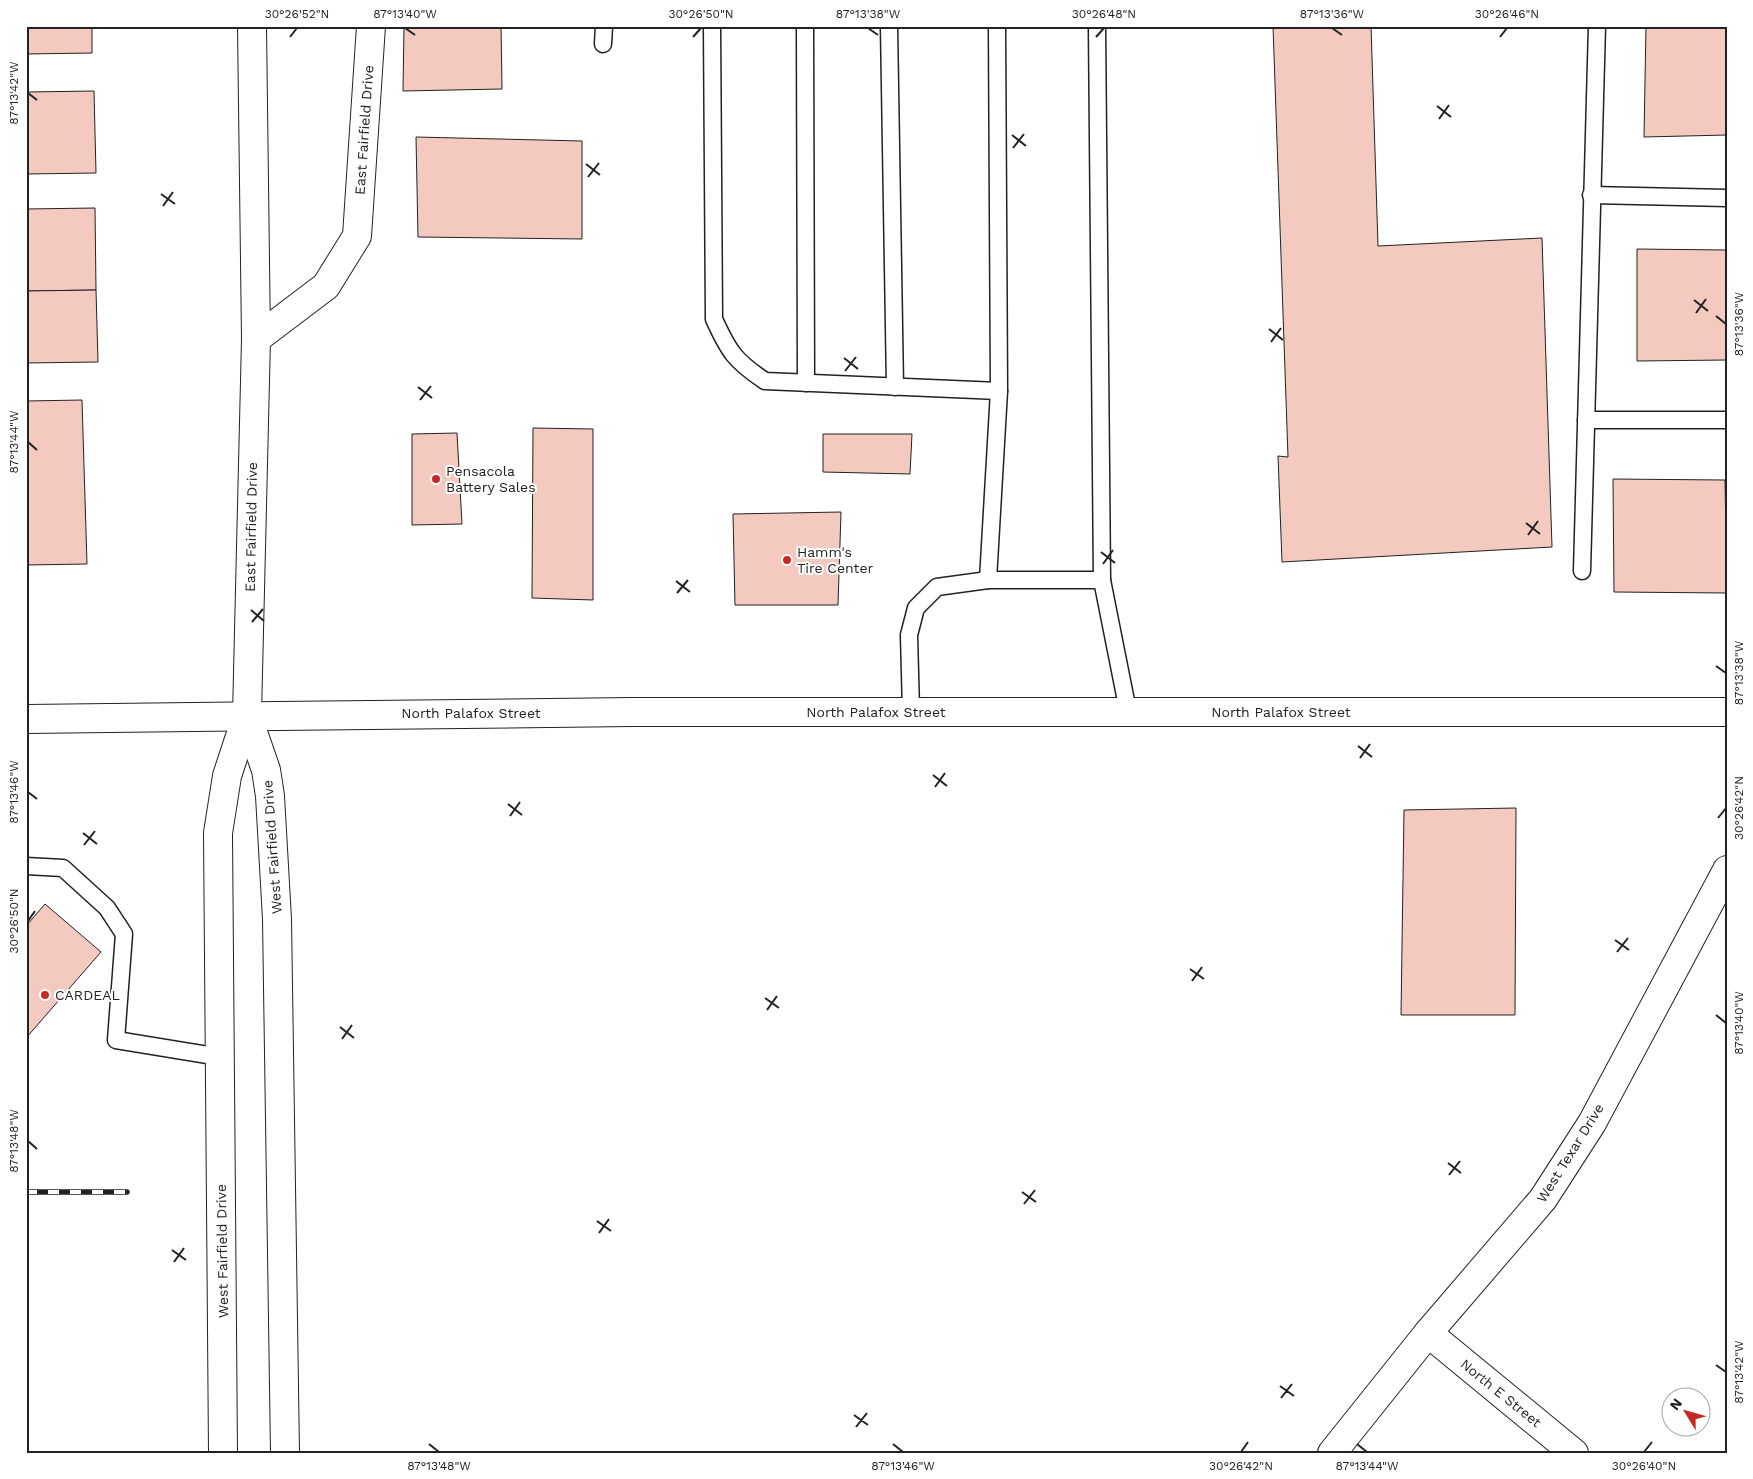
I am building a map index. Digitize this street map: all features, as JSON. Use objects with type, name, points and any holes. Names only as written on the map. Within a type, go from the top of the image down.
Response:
[{"type":"main road","name":"East Fairfield Drive","points":[[247,715],[256,339],[252,26]]},
{"type":"main road","name":"East Fairfield Drive","points":[[256,339],[326,286],[357,236],[371,26]]},
{"type":"main road","name":"North Palafox Street","points":[[26,719],[247,715],[911,711],[1727,712]]},
{"type":"main road","name":"West Fairfield Drive","points":[[223,1453],[218,833],[228,776],[247,715]]},
{"type":"main road","name":"West Fairfield Drive","points":[[247,715],[266,770],[270,796],[277,919],[284,1453]]},
{"type":"main road","name":"West Texar Drive","points":[[1332,1453],[1428,1333],[1543,1199],[1592,1123],[1727,870]]},
{"type":"main road","name":"North E Street","points":[[1428,1333],[1574,1453]]},
{"type":"lane","points":[[603,44],[604,26]]},
{"type":"lane","points":[[712,26],[714,319],[725,342],[740,365],[765,381],[999,391]]},
{"type":"lane","points":[[805,26],[806,383]]},
{"type":"lane","points":[[889,26],[895,387]]},
{"type":"lane","points":[[988,580],[999,391],[997,26]]},
{"type":"lane","points":[[1097,26],[1102,580],[1128,712]]},
{"type":"lane","points":[[1582,571],[1597,26]]},
{"type":"lane","points":[[1591,195],[1727,198]]},
{"type":"lane","points":[[1586,420],[1727,420]]},
{"type":"lane","points":[[911,711],[909,635],[916,608],[937,587],[988,580],[1102,580]]},
{"type":"lane","points":[[26,866],[63,868],[107,908],[124,934],[116,1040],[220,1057]]},
{"type":"building","points":[[26,26],[92,26],[92,53],[26,54]]},
{"type":"building","points":[[404,26],[501,26],[502,89],[403,91]]},
{"type":"building","points":[[1273,26],[1371,26],[1378,246],[1542,238],[1552,547],[1282,562],[1278,456],[1288,457]]},
{"type":"building","points":[[1646,26],[1727,26],[1727,135],[1644,137]]},
{"type":"building","points":[[94,91],[96,173],[26,174],[26,92]]},
{"type":"building","points":[[416,137],[582,141],[582,239],[418,237]]},
{"type":"building","points":[[95,208],[96,290],[26,291],[26,209]]},
{"type":"building","points":[[1637,249],[1727,250],[1727,360],[1637,361]]},
{"type":"building","points":[[96,290],[98,362],[26,363],[26,291]]},
{"type":"building","points":[[82,400],[87,564],[26,565],[26,401]]},
{"type":"building","points":[[533,428],[593,429],[593,600],[532,598]]},
{"type":"building","name":"Pensacola Battery Sales","points":[[457,433],[462,524],[412,525],[412,434]]},
{"type":"building","points":[[823,434],[912,434],[910,474],[823,472]]},
{"type":"building","points":[[1613,479],[1725,480],[1727,593],[1614,592]]},
{"type":"building","name":"Hamm's Tire Center","points":[[841,512],[838,605],[735,605],[733,514]]},
{"type":"building","points":[[1516,808],[1515,1015],[1401,1015],[1404,810]]},
{"type":"building","name":"CARDEAL","points":[[45,904],[101,952],[26,1038],[26,926]]},
{"type":"railway","points":[[26,1192],[127,1192]]},
{"type":"place","name":"Pensacola Battery Sales","points":[[436,479]]},
{"type":"place","name":"Hamm's Tire Center","points":[[787,560]]},
{"type":"place","name":"CARDEAL","points":[[45,995]]}]
